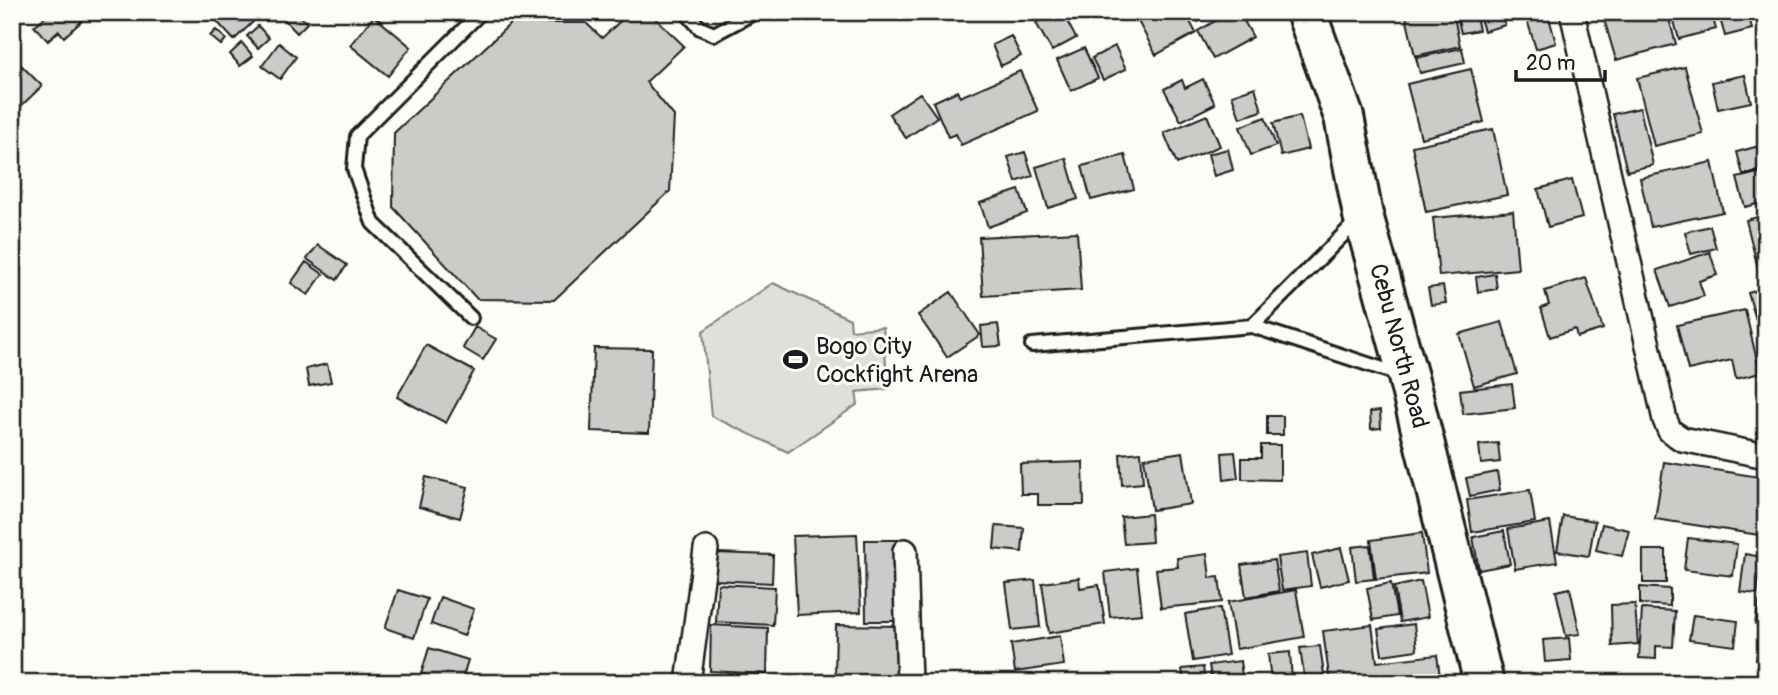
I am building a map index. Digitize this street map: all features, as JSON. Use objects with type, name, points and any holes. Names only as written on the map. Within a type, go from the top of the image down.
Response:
[{"type":"highway","name":"Cebu North Road","points":[[1306,12],[1344,117],[1363,215],[1408,377],[1484,683]]},
{"type":"street","points":[[1572,12],[1665,420],[1670,431],[1682,439],[1766,456]]},
{"type":"street","points":[[688,683],[706,549]]},
{"type":"street","points":[[905,551],[909,683]]},
{"type":"lane","points":[[471,318],[373,223],[354,169],[357,136],[481,12]]},
{"type":"lane","points":[[686,12],[700,28],[714,33],[755,12]]},
{"type":"lane","points":[[1252,326],[1363,215]]},
{"type":"lane","points":[[1032,345],[1252,326],[1408,377]]},
{"type":"shaded area","name":"Bogo City Cockfight Arena","points":[[773,283],[850,319],[851,330],[883,327],[888,389],[856,392],[858,404],[788,452],[711,416],[703,331]]},
{"type":"building","points":[[41,12],[74,12],[82,21],[64,37],[59,31],[48,41],[34,26],[45,17]]},
{"type":"building","points":[[214,12],[245,12],[253,22],[234,40],[211,15]]},
{"type":"building","points":[[277,12],[296,12],[307,23],[297,33]]},
{"type":"building","points":[[630,12],[649,12],[684,46],[646,82],[674,116],[670,191],[554,300],[477,299],[393,207],[394,133],[511,23],[586,23],[602,38]]},
{"type":"building","points":[[1054,12],[1062,12],[1076,38],[1052,51],[1036,23]]},
{"type":"building","points":[[1133,12],[1185,12],[1196,33],[1156,55]]},
{"type":"building","points":[[1192,12],[1215,12],[1198,22]]},
{"type":"building","points":[[1231,12],[1239,12],[1253,37],[1213,59],[1198,31]]},
{"type":"building","points":[[1405,12],[1453,12],[1460,46],[1415,56]]},
{"type":"building","points":[[1456,12],[1475,12],[1479,30],[1461,33]]},
{"type":"building","points":[[1478,12],[1502,12],[1505,25],[1484,31]]},
{"type":"building","points":[[1628,12],[1667,12],[1676,44],[1616,60],[1604,19]]},
{"type":"building","points":[[1711,12],[1716,29],[1679,39],[1672,14]]},
{"type":"building","points":[[1718,12],[1748,12],[1752,29],[1725,36]]},
{"type":"building","points":[[1548,14],[1556,43],[1536,49],[1527,20]]},
{"type":"building","points":[[374,16],[411,47],[388,76],[350,45]]},
{"type":"building","points":[[258,26],[269,38],[258,48],[247,36]]},
{"type":"building","points":[[216,30],[226,39],[221,45],[210,36]]},
{"type":"building","points":[[1011,36],[1021,56],[1001,66],[992,45]]},
{"type":"building","points":[[242,43],[253,56],[240,66],[230,54]]},
{"type":"building","points":[[279,43],[296,57],[280,79],[262,66]]},
{"type":"building","points":[[1115,46],[1126,69],[1103,80],[1092,58]]},
{"type":"building","points":[[1084,48],[1098,78],[1071,91],[1057,60]]},
{"type":"building","points":[[1462,48],[1465,63],[1420,73],[1416,58]]},
{"type":"building","points":[[12,56],[42,86],[16,111],[12,108]]},
{"type":"building","points":[[1685,67],[1703,134],[1654,146],[1637,78]]},
{"type":"building","points":[[1471,69],[1484,122],[1421,138],[1407,84]]},
{"type":"building","points":[[1020,71],[1038,111],[961,145],[956,134],[948,137],[933,102],[957,91],[960,97]]},
{"type":"building","points":[[1745,75],[1751,102],[1718,109],[1712,82]]},
{"type":"building","points":[[1203,79],[1215,104],[1181,121],[1164,89],[1182,80],[1185,88]]},
{"type":"building","points":[[1255,87],[1262,111],[1240,118],[1232,95]]},
{"type":"building","points":[[920,93],[937,117],[906,138],[889,114]]},
{"type":"building","points":[[1640,108],[1653,165],[1627,171],[1613,114]]},
{"type":"building","points":[[1207,115],[1220,146],[1177,164],[1164,133]]},
{"type":"building","points":[[1300,116],[1308,149],[1281,156],[1273,123]]},
{"type":"building","points":[[1265,117],[1276,146],[1251,155],[1240,127]]},
{"type":"building","points":[[1493,129],[1507,195],[1426,212],[1412,146]]},
{"type":"building","points":[[1759,146],[1765,169],[1743,175],[1737,152]]},
{"type":"building","points":[[1228,149],[1233,170],[1214,176],[1208,154]]},
{"type":"building","points":[[1025,152],[1033,176],[1016,182],[1008,157]]},
{"type":"building","points":[[1125,155],[1134,189],[1091,200],[1082,166]]},
{"type":"building","points":[[1066,158],[1078,199],[1048,208],[1036,167]]},
{"type":"building","points":[[1712,162],[1723,212],[1651,227],[1640,178]]},
{"type":"building","points":[[1766,171],[1766,202],[1745,207],[1737,178]]},
{"type":"building","points":[[1572,180],[1582,218],[1548,227],[1538,189]]},
{"type":"building","points":[[1019,190],[1027,213],[988,227],[980,203]]},
{"type":"building","points":[[1513,211],[1518,269],[1439,276],[1433,218]]},
{"type":"building","points":[[1766,215],[1766,280],[1761,281],[1746,220]]},
{"type":"building","points":[[1710,226],[1716,248],[1691,254],[1685,232]]},
{"type":"building","points":[[1077,232],[1081,290],[983,296],[979,237]]},
{"type":"building","points":[[318,245],[347,265],[337,280],[307,259]]},
{"type":"building","points":[[1710,252],[1717,275],[1699,281],[1704,296],[1670,307],[1657,270]]},
{"type":"building","points":[[306,262],[323,274],[308,295],[291,283]]},
{"type":"building","points":[[1495,274],[1497,289],[1478,292],[1476,277]]},
{"type":"building","points":[[1586,278],[1603,329],[1577,337],[1575,329],[1550,337],[1541,308],[1549,305],[1545,291]]},
{"type":"building","points":[[1443,286],[1446,303],[1431,305],[1428,288]]},
{"type":"building","points":[[1766,288],[1766,332],[1760,333],[1748,293]]},
{"type":"building","points":[[951,292],[980,335],[947,357],[918,315]]},
{"type":"building","points":[[1745,310],[1760,373],[1736,379],[1732,360],[1688,370],[1677,325]]},
{"type":"building","points":[[1502,322],[1517,374],[1474,386],[1459,334]]},
{"type":"building","points":[[998,324],[1001,346],[983,347],[981,326]]},
{"type":"building","points":[[475,327],[496,339],[483,360],[463,348]]},
{"type":"building","points":[[426,345],[474,371],[446,423],[397,397]]},
{"type":"building","points":[[594,348],[652,349],[649,433],[591,431]]},
{"type":"building","points":[[327,364],[331,382],[309,386],[306,369]]},
{"type":"building","points":[[1512,384],[1515,408],[1463,414],[1460,390]]},
{"type":"building","points":[[1380,411],[1381,428],[1371,429],[1370,412]]},
{"type":"building","points":[[1267,416],[1283,416],[1283,435],[1267,435]]},
{"type":"building","points":[[1498,443],[1500,462],[1481,464],[1479,445]]},
{"type":"building","points":[[1261,445],[1280,445],[1280,480],[1242,479],[1242,458],[1261,458]]},
{"type":"building","points":[[1141,452],[1143,483],[1122,485],[1120,454]]},
{"type":"building","points":[[1183,452],[1191,504],[1152,510],[1144,458]]},
{"type":"building","points":[[1235,452],[1238,478],[1224,480],[1222,453]]},
{"type":"building","points":[[1083,462],[1084,505],[1038,505],[1038,494],[1021,494],[1020,464]]},
{"type":"building","points":[[1664,462],[1766,478],[1766,536],[1655,519]]},
{"type":"building","points":[[1497,472],[1500,490],[1470,496],[1466,478]]},
{"type":"building","points":[[426,477],[468,487],[460,518],[419,507]]},
{"type":"building","points":[[1530,490],[1535,522],[1472,532],[1467,500]]},
{"type":"building","points":[[1150,514],[1152,542],[1124,544],[1121,517]]},
{"type":"building","points":[[1563,516],[1595,521],[1589,556],[1557,551]]},
{"type":"building","points":[[1550,522],[1557,562],[1515,569],[1508,529]]},
{"type":"building","points":[[1602,524],[1629,530],[1622,556],[1596,550]]},
{"type":"building","points":[[996,526],[1024,528],[1022,552],[994,549]]},
{"type":"building","points":[[1504,531],[1510,564],[1479,570],[1473,537]]},
{"type":"building","points":[[1422,533],[1427,573],[1376,579],[1371,540]]},
{"type":"building","points":[[857,534],[861,612],[797,615],[793,536]]},
{"type":"building","points":[[1688,538],[1737,544],[1733,576],[1684,570]]},
{"type":"building","points":[[865,540],[903,540],[903,621],[866,621]]},
{"type":"building","points":[[1370,545],[1374,579],[1356,581],[1352,547]]},
{"type":"building","points":[[1341,548],[1349,580],[1320,587],[1312,555]]},
{"type":"building","points":[[1643,550],[1666,550],[1666,583],[1643,583]]},
{"type":"building","points":[[716,553],[773,555],[772,583],[715,580]]},
{"type":"building","points":[[1307,553],[1311,586],[1282,590],[1277,557]]},
{"type":"building","points":[[1207,554],[1210,578],[1219,577],[1222,602],[1161,608],[1156,569],[1178,567],[1177,558]]},
{"type":"building","points":[[1745,554],[1762,557],[1757,594],[1740,592]]},
{"type":"building","points":[[1274,560],[1279,591],[1246,597],[1241,565]]},
{"type":"building","points":[[1137,568],[1142,614],[1110,617],[1105,572]]},
{"type":"building","points":[[1079,578],[1080,588],[1099,585],[1105,624],[1049,633],[1042,583]]},
{"type":"building","points":[[1035,580],[1040,627],[1012,630],[1006,583]]},
{"type":"building","points":[[1421,581],[1428,617],[1400,622],[1394,587]]},
{"type":"building","points":[[1391,583],[1397,616],[1373,620],[1367,588]]},
{"type":"building","points":[[718,584],[775,587],[773,625],[716,622]]},
{"type":"building","points":[[1640,587],[1670,589],[1670,606],[1640,604]]},
{"type":"building","points":[[1570,588],[1580,634],[1566,636],[1556,591]]},
{"type":"building","points":[[398,590],[427,599],[414,638],[385,628]]},
{"type":"building","points":[[1296,590],[1304,637],[1236,649],[1228,602]]},
{"type":"building","points":[[440,597],[474,609],[464,636],[431,624]]},
{"type":"building","points":[[1759,602],[1766,603],[1766,626],[1755,624]]},
{"type":"building","points":[[1635,604],[1638,644],[1612,646],[1611,605]]},
{"type":"building","points":[[1220,608],[1228,655],[1193,661],[1185,614]]},
{"type":"building","points":[[1642,609],[1675,611],[1673,647],[1656,646],[1656,659],[1639,658]]},
{"type":"building","points":[[1693,615],[1738,621],[1735,646],[1689,640]]},
{"type":"building","points":[[1414,624],[1417,650],[1382,655],[1378,629]]},
{"type":"building","points":[[711,625],[768,628],[767,674],[710,671]]},
{"type":"building","points":[[836,625],[900,626],[899,679],[835,677]]},
{"type":"building","points":[[1372,625],[1377,662],[1437,655],[1441,683],[1330,683],[1323,631]]},
{"type":"building","points":[[1761,633],[1766,634],[1766,661],[1756,659]]},
{"type":"building","points":[[1060,636],[1064,665],[1015,672],[1011,644]]},
{"type":"building","points":[[1569,638],[1571,660],[1545,662],[1543,640]]},
{"type":"building","points":[[1320,646],[1325,682],[1305,683],[1300,648]]},
{"type":"building","points":[[429,648],[468,660],[461,683],[447,683],[421,674]]},
{"type":"building","points":[[1290,652],[1292,680],[1271,682],[1268,654]]},
{"type":"building","points":[[1240,661],[1243,683],[1212,683],[1209,665]]},
{"type":"building","points":[[1203,667],[1205,683],[1184,683],[1182,669]]},
{"type":"place","name":"Bogo City Cockfight Arena","points":[[796,360]]}]
